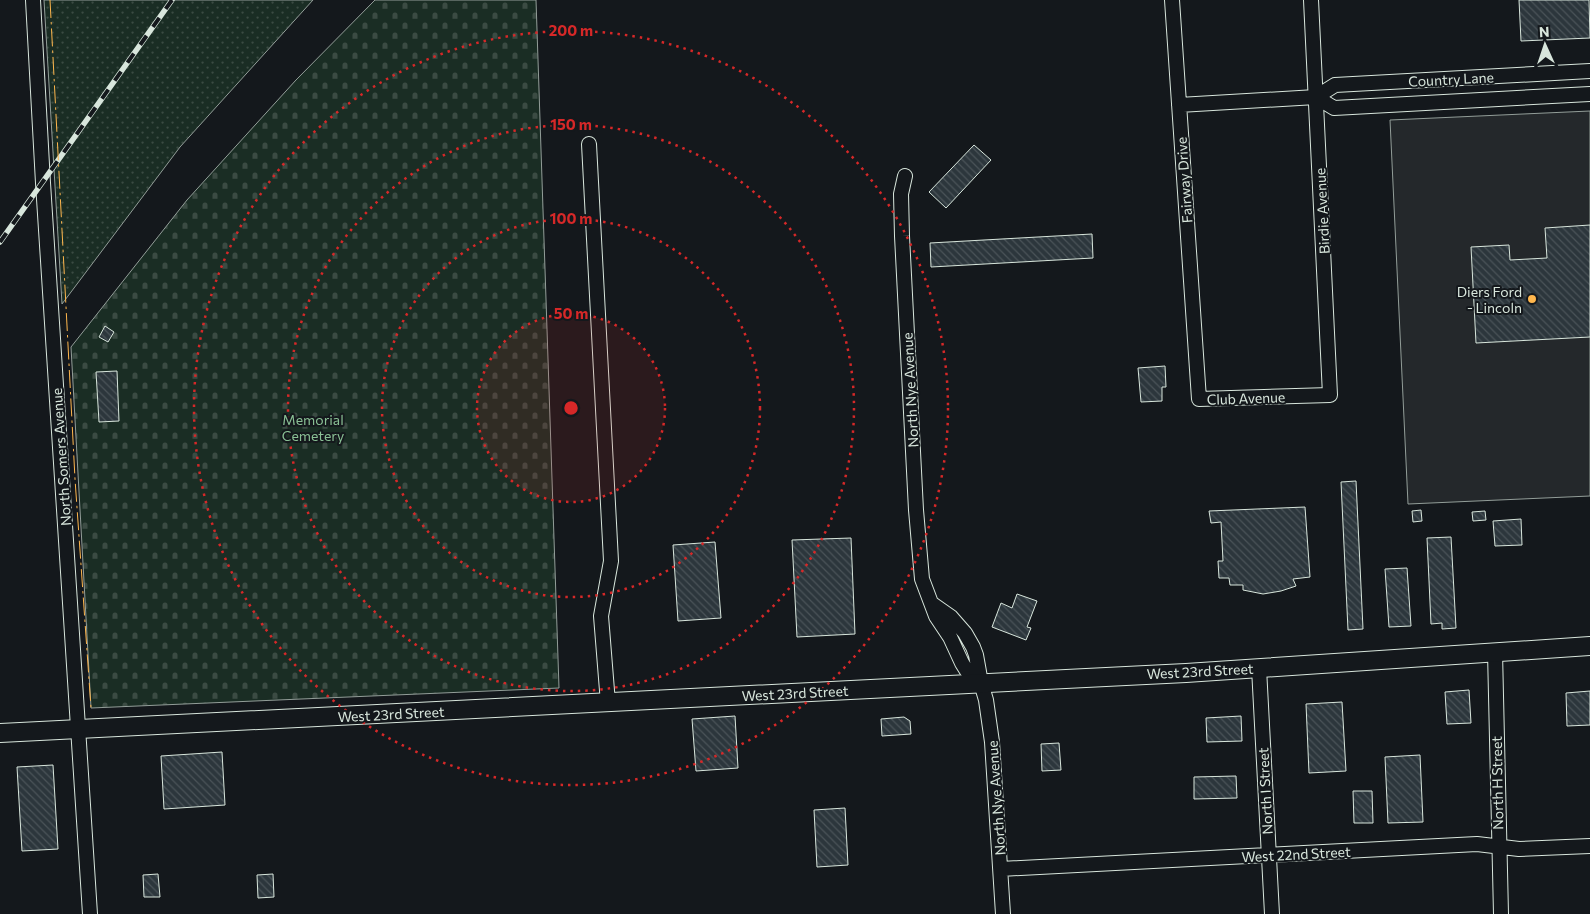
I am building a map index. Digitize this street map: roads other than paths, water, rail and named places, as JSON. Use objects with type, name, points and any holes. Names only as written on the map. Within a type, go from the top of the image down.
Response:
[{"type":"main road","name":"West 23rd Street","points":[[0,734],[1259,668],[1590,646]]},
{"type":"street","name":"North Somers Avenue","points":[[33,0],[90,914]]},
{"type":"street","name":"Fairway Drive","points":[[1172,0],[1196,359]]},
{"type":"street","name":"Birdie Avenue","points":[[1303,396],[1330,395],[1311,0]]},
{"type":"street","name":"Country Lane","points":[[1179,105],[1316,97],[1335,85],[1590,71]]},
{"type":"street","name":"Country Lane","points":[[1316,97],[1334,108],[1590,94]]},
{"type":"street","points":[[589,144],[611,561],[601,616],[608,703]]},
{"type":"street","name":"North Nye Avenue","points":[[905,176],[901,194],[901,227],[916,510],[922,579],[930,602],[951,617],[965,633],[976,655],[989,716],[993,749],[1003,914]]},
{"type":"street","name":"Club Avenue","points":[[1196,359],[1199,399],[1303,396]]},
{"type":"street","name":"North H Street","points":[[1495,652],[1501,914]]},
{"type":"street","name":"North I Street","points":[[1259,668],[1272,914]]},
{"type":"street","name":"West 22nd Street","points":[[1001,870],[1477,844],[1519,849],[1590,846]]},
{"type":"railway","points":[[0,242],[172,0]]},
{"type":"place","name":"Diers Ford - Lincoln","points":[[1532,299]]},
{"type":"park label","name":"Memorial Cemetery","points":[[313,428]]}]
